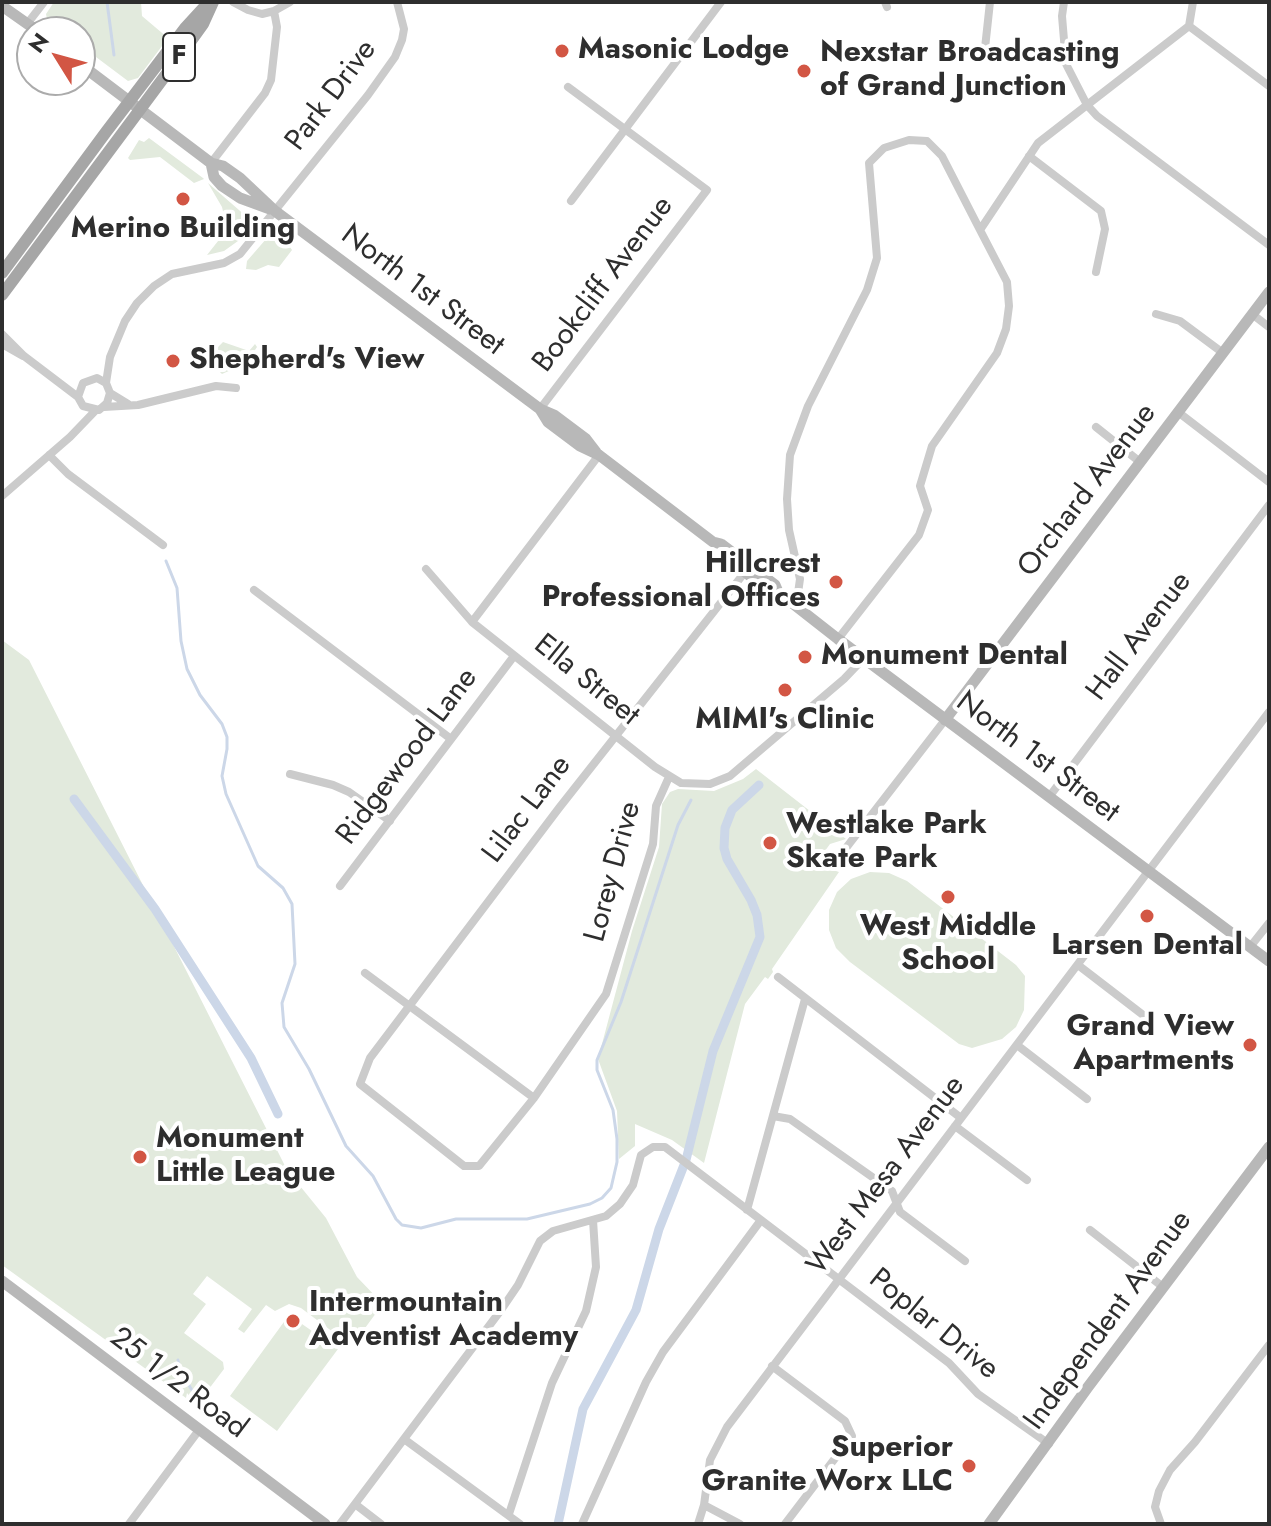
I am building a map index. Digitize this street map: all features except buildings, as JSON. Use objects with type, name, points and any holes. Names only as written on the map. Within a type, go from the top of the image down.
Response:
[{"type":"main road","name":"F","points":[[2,273],[203,24],[211,2]]},
{"type":"main road","name":"F","points":[[2,295],[134,106]]},
{"type":"street","points":[[233,2],[262,14],[290,2]]},
{"type":"street","name":"Park Drive","points":[[110,357],[125,321],[154,286],[172,274],[224,263],[240,254],[275,211],[395,57],[404,29],[397,2]]},
{"type":"street","points":[[571,201],[721,2]]},
{"type":"street","points":[[985,48],[990,2]]},
{"type":"street","points":[[1064,2],[1062,16],[1066,64],[1087,105],[1097,116],[1269,245]]},
{"type":"street","points":[[980,230],[1038,143],[1189,26],[1193,2]]},
{"type":"street","points":[[211,163],[265,93],[271,80],[277,27],[274,11]]},
{"type":"street","points":[[1189,26],[1268,83]]},
{"type":"street","name":"North 1st Street","points":[[96,76],[211,163],[223,166],[240,178],[275,211],[540,409],[554,415],[586,439],[599,455],[775,585],[778,592],[796,607],[1269,961]]},
{"type":"street","points":[[568,87],[625,127]]},
{"type":"street","name":"Bookcliff Avenue","points":[[540,409],[707,190],[625,127]]},
{"type":"street","points":[[796,607],[800,579],[789,530],[787,499],[790,455],[808,406],[867,290],[877,258],[869,163],[884,148],[909,140],[927,141],[942,156],[1007,282],[1009,306],[1006,329],[997,353],[932,446],[920,486],[928,510],[919,535],[838,639]]},
{"type":"street","points":[[1029,156],[1101,211],[1105,229],[1096,272]]},
{"type":"street","name":"Orchard Avenue","points":[[945,720],[1269,292]]},
{"type":"street","points":[[1156,314],[1180,321],[1223,353]]},
{"type":"street","points":[[1252,314],[1269,327]]},
{"type":"street","points":[[2,334],[24,356]]},
{"type":"street","points":[[2,344],[59,380],[78,397],[83,406],[78,426]]},
{"type":"street","points":[[59,380],[83,383],[92,378],[110,357]]},
{"type":"street","points":[[110,357],[106,383],[110,393],[128,405]]},
{"type":"street","points":[[92,378],[106,383]]},
{"type":"street","points":[[78,397],[83,383]]},
{"type":"street","points":[[83,406],[138,405],[216,386],[236,388]]},
{"type":"street","points":[[2,496],[100,408],[110,393]]},
{"type":"street","points":[[1178,412],[1269,482]]},
{"type":"street","points":[[1096,427],[1140,462]]},
{"type":"street","points":[[49,455],[68,474],[163,545]]},
{"type":"street","points":[[472,622],[599,455]]},
{"type":"street","name":"Hall Avenue","points":[[1049,797],[1269,505]]},
{"type":"street","name":"North 1st Street","points":[[713,542],[717,550],[769,591],[778,592]]},
{"type":"street","name":"Ella Street","points":[[426,569],[472,622],[669,777]]},
{"type":"street","name":"Lilac Lane","points":[[464,1166],[360,1084],[370,1058],[616,735],[745,572]]},
{"type":"street","points":[[254,590],[451,739]]},
{"type":"street","name":"Ridgewood Lane","points":[[340,886],[514,656]]},
{"type":"street","name":"Lorey Drive","points":[[464,1166],[479,1166],[534,1098],[606,994],[653,844],[656,806],[669,777],[696,785],[710,784],[730,776],[844,679],[864,658]]},
{"type":"street","name":"West Mesa Avenue","points":[[698,1524],[704,1505],[706,1478],[717,1443],[772,1366],[1269,712]]},
{"type":"street","points":[[839,857],[945,720]]},
{"type":"street","points":[[290,774],[349,792],[390,821]]},
{"type":"street","points":[[1250,947],[1269,923]]},
{"type":"street","points":[[1078,965],[1147,1018]]},
{"type":"street","points":[[365,973],[534,1098]]},
{"type":"street","points":[[778,977],[1027,1180]]},
{"type":"street","points":[[747,1210],[805,999]]},
{"type":"street","points":[[1017,1045],[1087,1099]]},
{"type":"street","points":[[773,1116],[790,1119],[892,1191],[900,1212],[965,1261]]},
{"type":"street","name":"Poplar Drive","points":[[593,1220],[606,1216],[620,1204],[633,1185],[641,1155],[653,1147],[665,1147],[949,1363],[978,1394],[1049,1444]]},
{"type":"street","name":"Independent Avenue","points":[[989,1524],[1269,1147]]},
{"type":"street","points":[[340,1524],[501,1310],[518,1285],[540,1241],[553,1231],[593,1220],[596,1267],[586,1311],[552,1383],[509,1514]]},
{"type":"street","points":[[582,1524],[646,1382],[663,1352],[761,1220]]},
{"type":"street","points":[[1090,1230],[1163,1287]]},
{"type":"street","name":"25 1/2 Road","points":[[2,1281],[325,1524]]},
{"type":"street","points":[[1161,1524],[1155,1507],[1170,1470],[1269,1345]]},
{"type":"street","points":[[772,1366],[845,1421],[852,1436],[785,1524]]},
{"type":"street","points":[[129,1524],[199,1430]]},
{"type":"street","points":[[404,1439],[520,1524]]},
{"type":"street","points":[[355,1504],[381,1524]]},
{"type":"street","points":[[704,1505],[740,1524]]},
{"type":"shaded area","points":[[54,2],[141,2],[142,16],[168,38],[138,78],[128,81],[96,57],[96,16],[46,14]]},
{"type":"shaded area","points":[[149,138],[204,179],[194,183],[160,157],[130,160],[128,158],[139,140],[144,142]]},
{"type":"shaded area","points":[[208,183],[247,217],[239,224],[238,229],[243,235],[238,241],[224,251],[207,255],[222,236],[225,220],[222,207]]},
{"type":"shaded area","points":[[273,231],[282,231],[293,239],[288,244],[292,250],[279,267],[268,265],[256,270],[246,269],[247,261]]},
{"type":"shaded area","points":[[223,342],[249,351],[255,344],[257,347],[243,368],[222,374],[210,368],[209,356]]},
{"type":"shaded area","points":[[2,640],[29,660],[287,1170],[285,1174],[300,1186],[326,1218],[357,1277],[380,1301],[379,1309],[352,1342],[345,1341],[301,1308],[289,1304],[275,1311],[266,1305],[244,1333],[238,1329],[252,1309],[207,1276],[193,1294],[206,1304],[184,1333],[223,1362],[224,1369],[196,1406],[190,1402],[196,1395],[181,1369],[179,1359],[178,1367],[192,1393],[190,1397],[187,1393],[186,1398],[2,1265]]},
{"type":"shaded area","points":[[756,769],[846,839],[830,844],[822,855],[827,868],[839,872],[772,969],[773,972],[768,979],[765,977],[745,1004],[704,1163],[672,1140],[635,1124],[635,1146],[619,1159],[617,1111],[598,1059],[632,931],[659,847],[662,804],[670,792],[678,789],[714,791],[743,779]]},
{"type":"shaded area","points":[[870,872],[889,873],[907,881],[1016,965],[1025,976],[1024,1010],[1016,1027],[1002,1039],[972,1048],[959,1044],[850,962],[836,948],[829,930],[829,910],[837,892],[851,879]]},
{"type":"shaded area","points":[[289,1315],[338,1349],[277,1431],[230,1396]]},
{"type":"waterway","points":[[107,2],[114,55]]},
{"type":"waterway","points":[[166,561],[177,588],[181,641],[187,669],[227,737],[222,776],[226,794],[258,866],[283,888],[292,904],[295,964],[282,1003],[284,1027],[309,1069],[346,1146],[373,1176],[402,1225],[421,1228],[456,1219],[527,1219],[590,1204],[602,1198],[611,1188],[617,1162],[617,1139],[613,1110],[597,1070],[597,1060],[621,1002],[678,825],[691,800]]},
{"type":"waterway","points":[[558,1524],[583,1409],[636,1310],[659,1229],[686,1160],[713,1051],[760,937],[751,900],[727,859],[724,848],[725,828],[732,810],[759,785]]},
{"type":"waterway","points":[[74,799],[155,909],[251,1058],[278,1114]]},
{"type":"waterway","points":[[178,1360],[180,1370],[193,1392],[189,1400]]},
{"type":"place","name":"Masonic Lodge","points":[[562,51]]},
{"type":"place","name":"Nexstar Broadcasting of Grand Junction","points":[[804,71]]},
{"type":"place","name":"Merino Building","points":[[183,199]]},
{"type":"place","name":"Shepherd's View","points":[[173,361]]},
{"type":"place","name":"Hillcrest Professional Offices","points":[[836,582]]},
{"type":"place","name":"Monument Dental","points":[[805,657]]},
{"type":"place","name":"MIMI's Clinic","points":[[785,690]]},
{"type":"place","name":"Westlake Park Skate Park","points":[[770,843]]},
{"type":"place","name":"West Middle School","points":[[948,897]]},
{"type":"place","name":"Larsen Dental","points":[[1147,916]]},
{"type":"place","name":"Grand View Apartments","points":[[1250,1045]]},
{"type":"place","name":"Monument Little League","points":[[140,1157]]},
{"type":"place","name":"Intermountain Adventist Academy","points":[[293,1321]]},
{"type":"place","name":"Superior Granite Worx LLC","points":[[969,1466]]}]
